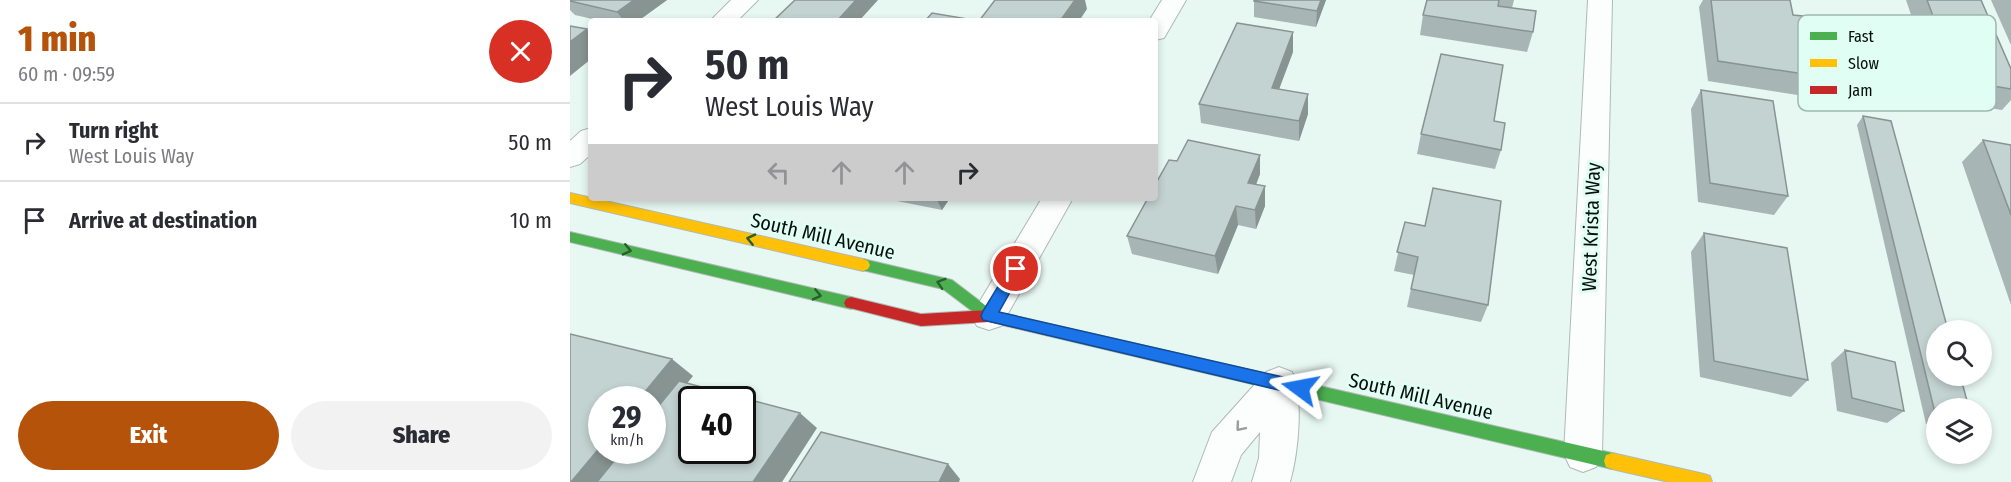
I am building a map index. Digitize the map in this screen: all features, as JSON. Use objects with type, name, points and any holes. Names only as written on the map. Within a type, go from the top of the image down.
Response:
[{"type":"street","points":[[725,18],[746,0]]},
{"type":"street","points":[[1158,27],[1174,0]]},
{"type":"street","name":"West Krista Way","points":[[1583,454],[1600,0]]},
{"type":"street","points":[[570,157],[588,141]]},
{"type":"street","name":"South Mill Avenue","points":[[570,198],[947,284],[989,316]]},
{"type":"street","points":[[989,316],[1056,201]]},
{"type":"street","name":"South Mill Avenue","points":[[570,237],[921,320],[989,316],[1704,482]]},
{"type":"street","points":[[1212,482],[1225,445],[1279,383]]},
{"type":"street","points":[[1271,482],[1278,458],[1279,383]]},
{"type":"building","points":[[570,0],[634,0],[617,12]]},
{"type":"building","points":[[795,0],[856,0],[840,18],[776,18]]},
{"type":"building","points":[[995,0],[1075,0],[1062,18],[981,18]]},
{"type":"building","points":[[1254,0],[1321,0],[1317,11]]},
{"type":"building","points":[[1427,0],[1499,0],[1498,6],[1536,11],[1533,32],[1423,15]]},
{"type":"building","points":[[1711,0],[1790,0],[1793,15],[1798,16],[1798,73],[1718,61]]},
{"type":"building","points":[[1927,0],[1981,0],[1988,15],[1933,15]]},
{"type":"building","points":[[932,13],[961,18],[928,18]]},
{"type":"building","points":[[1237,23],[1293,32],[1272,88],[1308,94],[1299,121],[1199,104]]},
{"type":"building","points":[[570,26],[587,29],[570,42]]},
{"type":"building","points":[[1996,34],[2011,69],[2011,89],[1996,86]]},
{"type":"building","points":[[1441,54],[1503,65],[1494,121],[1505,123],[1501,150],[1421,134]]},
{"type":"building","points":[[1701,90],[1773,101],[1788,196],[1710,183]]},
{"type":"building","points":[[1863,116],[1891,121],[1945,320],[1926,320],[1926,376]]},
{"type":"building","points":[[1188,140],[1260,155],[1248,183],[1265,186],[1255,210],[1236,206],[1215,256],[1127,236],[1146,201],[1158,201],[1158,180],[1169,160],[1177,161]]},
{"type":"building","points":[[1983,140],[2011,145],[2011,215]]},
{"type":"building","points":[[1433,188],[1501,201],[1488,305],[1411,289],[1418,257],[1397,252],[1405,222],[1425,226]]},
{"type":"building","points":[[1704,233],[1787,248],[1808,380],[1714,361]]},
{"type":"building","points":[[570,334],[672,359],[650,386],[588,386],[588,462],[570,482]]},
{"type":"building","points":[[1845,350],[1895,362],[1904,411],[1852,398]]},
{"type":"building","points":[[679,381],[698,386],[678,386],[678,464],[756,464],[756,401],[800,413],[753,482],[597,482],[612,464],[666,464],[666,397]]},
{"type":"building","points":[[1928,386],[1963,386],[1966,398],[1931,398]]},
{"type":"building","points":[[821,432],[948,464],[939,482],[789,482]]},
{"type":"traffic: fast","points":[[570,237],[851,303]]},
{"type":"traffic: fast","points":[[863,265],[947,284],[989,316]]},
{"type":"traffic: fast","points":[[1049,330],[1612,461]]},
{"type":"traffic: slow","points":[[570,198],[863,265]]},
{"type":"traffic: slow","points":[[1612,461],[1704,482]]},
{"type":"traffic: jam","points":[[851,303],[921,320],[989,316],[1049,330]]},
{"type":"route","points":[[1016,269],[989,316],[1300,388]]}]
